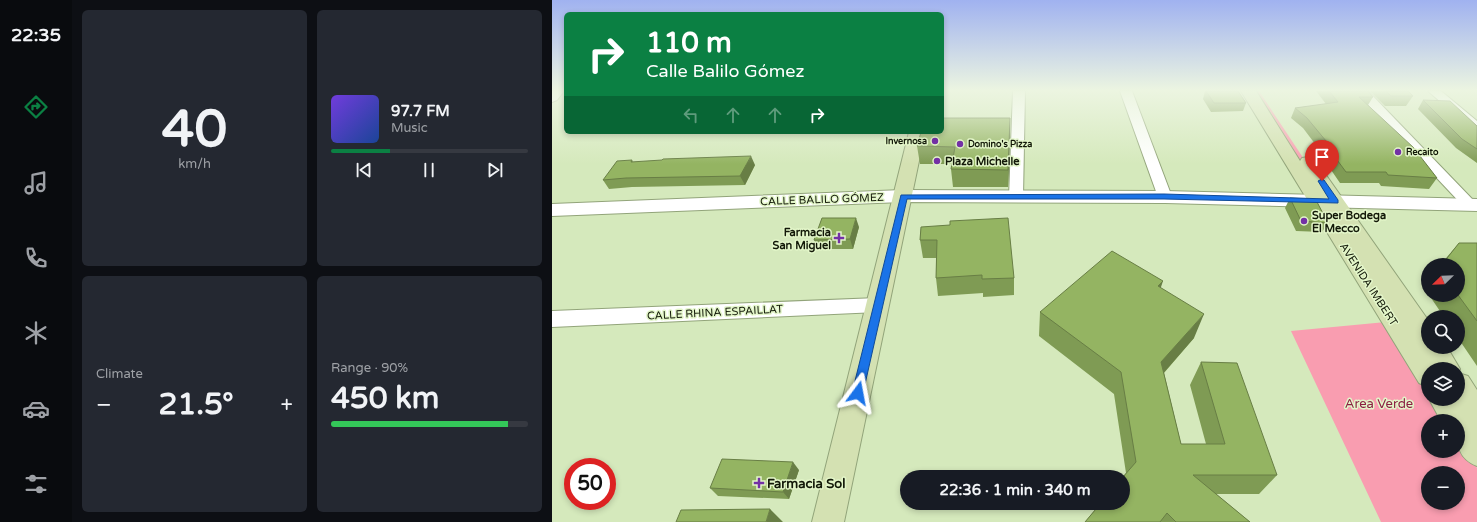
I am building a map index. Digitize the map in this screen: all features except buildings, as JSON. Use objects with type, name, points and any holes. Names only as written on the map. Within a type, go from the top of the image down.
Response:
[{"type":"main road","name":"AVENIDA IMBERT","points":[[1265,115],[1325,201],[1421,331]]},
{"type":"main road","name":"AVENIDA IMBERT","points":[[1275,115],[1421,363]]},
{"type":"main road","points":[[828,522],[917,134]]},
{"type":"main road","points":[[1465,396],[1477,414]]},
{"type":"main road","points":[[1465,433],[1477,451]]},
{"type":"street","points":[[1016,197],[1018,115]]},
{"type":"street","points":[[1135,115],[1164,197]]},
{"type":"street","points":[[1385,115],[1474,205]]},
{"type":"street","points":[[1462,115],[1477,128]]},
{"type":"street","name":"CALLE BALILO GÓMEZ","points":[[552,210],[903,196],[1164,197],[1474,205]]},
{"type":"street","name":"CALLE RHINA ESPAILLAT","points":[[552,319],[878,305]]},
{"type":"green space","points":[[1267,115],[1275,115],[1329,197],[1319,197]]},
{"type":"green space","name":"Area Verde","points":[[1386,322],[1421,378],[1421,406],[1438,406],[1444,414],[1421,414],[1421,458],[1465,458],[1465,448],[1477,468],[1477,522],[1381,522],[1291,331]]},
{"type":"place","name":"Invernosa","points":[[935,141]]},
{"type":"place","name":"Domino's Pizza","points":[[960,144]]},
{"type":"place","name":"Recaito","points":[[1398,152]]},
{"type":"place","name":"Plaza Michelle","points":[[937,161]]},
{"type":"place","name":"Super Bodega El Mecco","points":[[1304,221]]},
{"type":"place","name":"Farmacia San Miguel","points":[[839,238]]},
{"type":"place","name":"Farmacia Sol","points":[[759,483]]},
{"type":"route","points":[[858,393],[903,196],[1164,197],[1335,202],[1322,181]]}]
